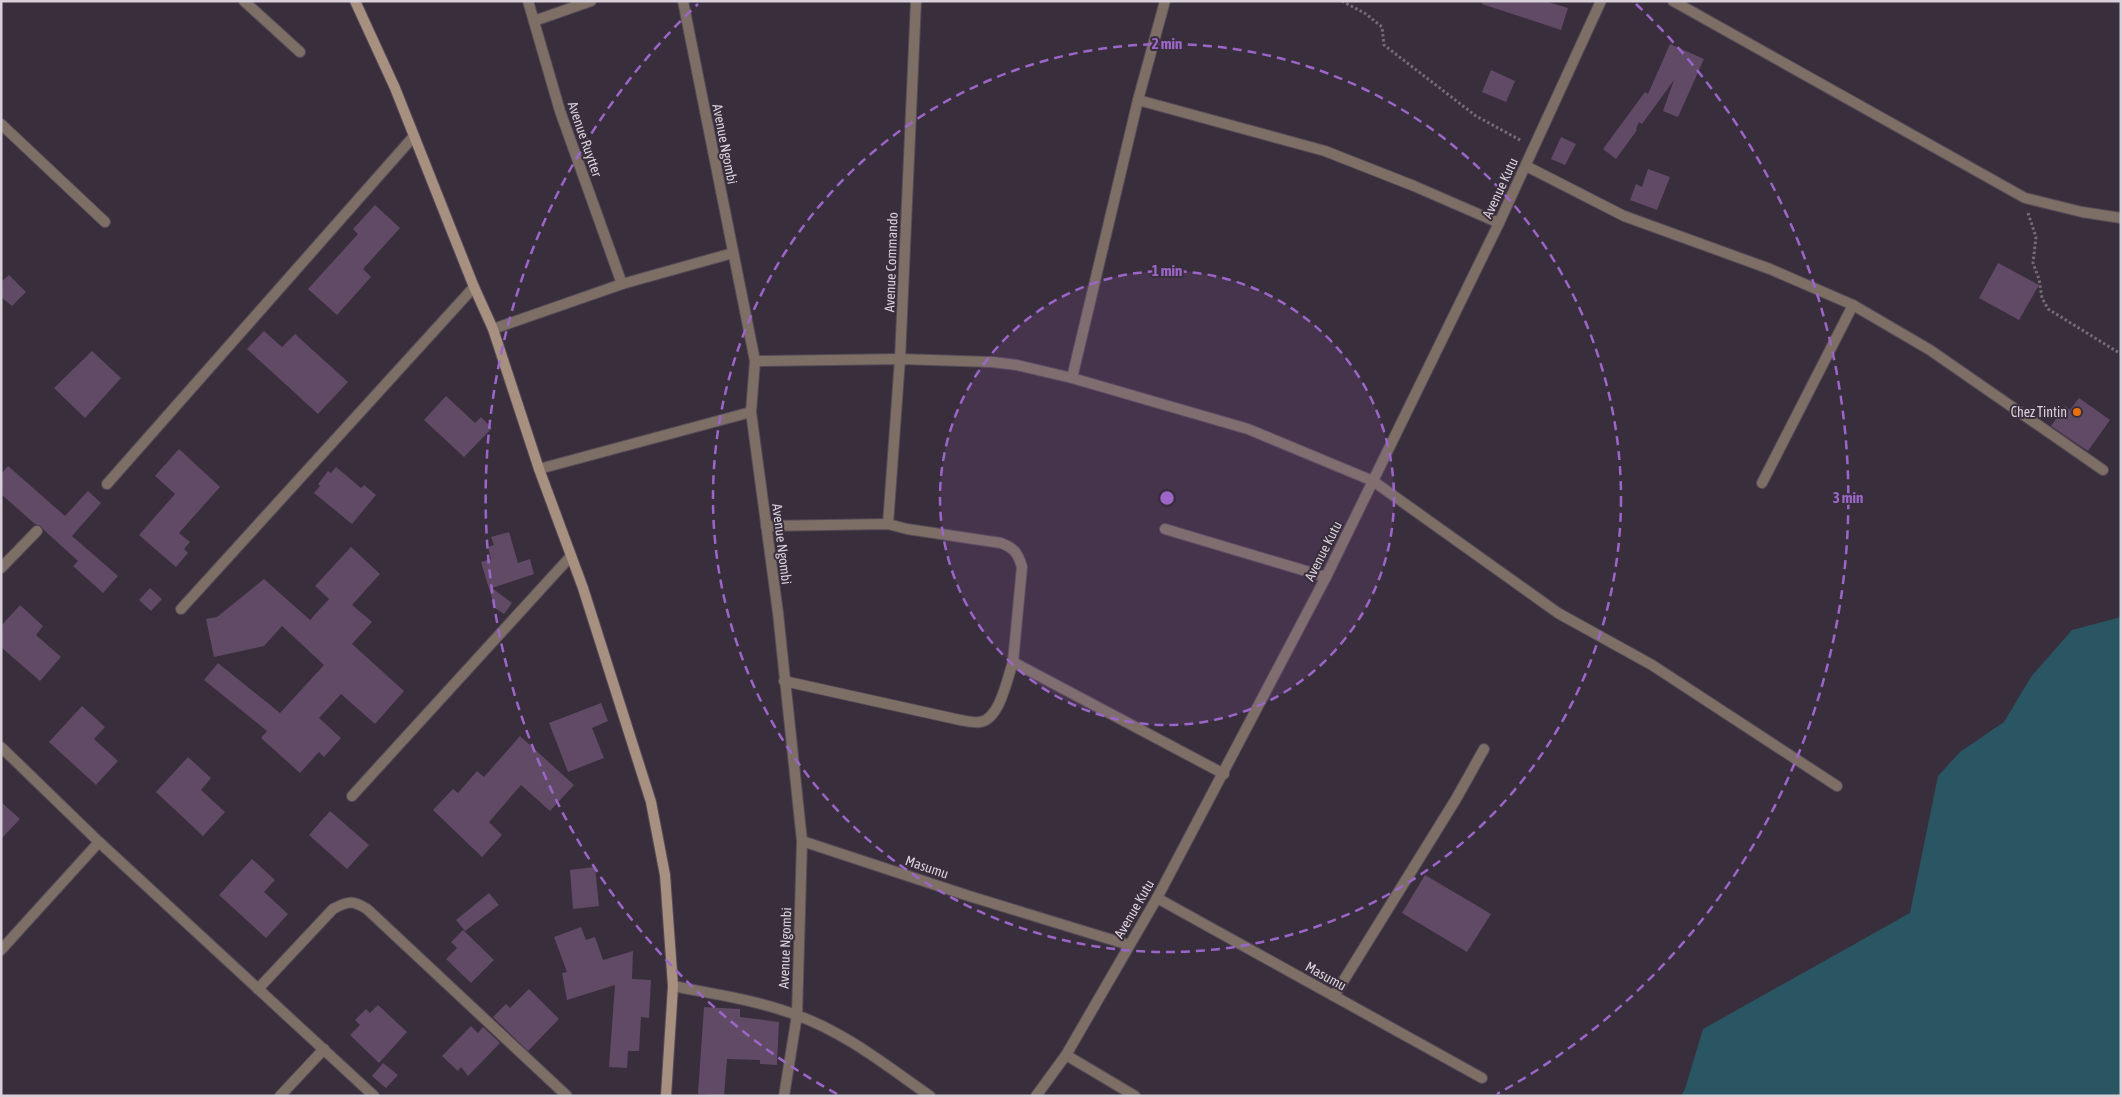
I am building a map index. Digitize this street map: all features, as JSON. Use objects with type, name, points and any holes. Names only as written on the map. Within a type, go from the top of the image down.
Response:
[{"type":"main road","points":[[354,1],[395,88],[474,287],[493,329],[539,469],[571,556],[630,731],[651,802],[665,876],[673,986],[666,1096]]},
{"type":"street","points":[[244,1],[300,52]]},
{"type":"street","name":"Avenue Ruytter","points":[[528,1],[560,111],[622,284]]},
{"type":"street","points":[[534,21],[591,1]]},
{"type":"street","name":"Avenue Ngombi","points":[[683,1],[755,361],[751,412],[802,841],[797,1015],[784,1096]]},
{"type":"street","name":"Avenue Commando","points":[[888,524],[900,359],[916,1]]},
{"type":"street","points":[[1072,378],[1138,100],[1165,1]]},
{"type":"street","name":"Avenue Kutu","points":[[1036,1096],[1066,1055],[1156,898],[1224,774],[1326,577],[1499,223],[1601,1]]},
{"type":"street","points":[[1673,1],[2025,198],[2082,212],[2121,218]]},
{"type":"street","points":[[1138,100],[1326,151],[1499,223]]},
{"type":"street","points":[[1,124],[105,222]]},
{"type":"street","points":[[107,484],[414,136]]},
{"type":"street","points":[[1526,166],[1624,216],[1770,269],[1853,305],[1930,350],[2103,470]]},
{"type":"street","points":[[493,329],[622,284],[733,253]]},
{"type":"street","points":[[181,609],[474,287]]},
{"type":"street","points":[[1762,483],[1853,305]]},
{"type":"street","points":[[755,361],[900,359],[992,362],[1017,365],[1072,378],[1248,429],[1373,481],[1558,613],[1652,665],[1837,786]]},
{"type":"street","points":[[539,469],[751,412]]},
{"type":"street","points":[[766,526],[888,524],[907,529],[1000,543],[1011,547],[1018,554],[1022,567],[1013,662],[999,704],[990,718],[980,722],[960,720],[784,681]]},
{"type":"street","points":[[1165,529],[1326,577]]},
{"type":"street","points":[[1,568],[37,531]]},
{"type":"street","points":[[352,796],[571,556]]},
{"type":"street","points":[[1013,662],[1224,774]]},
{"type":"street","points":[[1,747],[99,842],[374,1096]]},
{"type":"street","points":[[1334,996],[1456,799],[1484,749]]},
{"type":"street","name":"Masumu","points":[[802,841],[969,896],[1129,945]]},
{"type":"street","points":[[1,950],[99,842]]},
{"type":"street","name":"Masumu","points":[[1156,898],[1482,1078]]},
{"type":"street","points":[[258,989],[333,909],[344,903],[356,902],[367,909],[567,1096]]},
{"type":"street","points":[[673,986],[742,999],[797,1015],[842,1036],[930,1096]]},
{"type":"street","points":[[280,1096],[324,1049]]},
{"type":"street","points":[[1066,1055],[1135,1096]]},
{"type":"path","points":[[1342,1],[1366,14],[1382,28],[1384,45],[1468,110],[1534,148]]},
{"type":"path","points":[[2025,198],[2036,237],[2033,263],[2039,279],[2042,298],[2048,309],[2121,354]]},
{"type":"water","points":[[2121,617],[2121,1096],[1681,1096],[1685,1089],[1703,1029],[1910,913],[1938,776],[1960,752],[2004,722],[2031,677],[2072,630]]},
{"type":"building","points":[[1482,1],[1545,1],[1568,8],[1561,30],[1482,4]]},
{"type":"building","points":[[1670,44],[1704,59],[1678,117],[1663,111],[1674,80],[1642,124],[1639,122],[1637,130],[1616,159],[1603,149],[1645,92],[1648,94]]},
{"type":"building","points":[[1491,70],[1515,81],[1506,102],[1482,92]]},
{"type":"building","points":[[1561,137],[1576,144],[1565,165],[1551,159]]},
{"type":"building","points":[[1648,169],[1670,177],[1657,210],[1630,200],[1636,184],[1642,187]]},
{"type":"building","points":[[375,205],[400,228],[363,269],[371,277],[337,315],[308,289],[358,234],[353,229]]},
{"type":"building","points":[[1998,263],[2039,285],[2019,320],[1979,298]]},
{"type":"building","points":[[9,275],[26,292],[12,306],[1,297],[1,282]]},
{"type":"building","points":[[264,331],[282,347],[295,334],[348,382],[318,414],[247,349]]},
{"type":"building","points":[[92,351],[121,378],[85,418],[54,388]]},
{"type":"building","points":[[446,396],[475,423],[481,417],[492,428],[464,457],[424,420]]},
{"type":"building","points":[[2079,398],[2110,420],[2088,451],[2051,426],[2065,406],[2070,410]]},
{"type":"building","points":[[179,449],[220,487],[179,533],[190,542],[184,549],[188,553],[176,567],[139,535],[175,494],[155,476]]},
{"type":"building","points":[[8,466],[65,516],[88,491],[101,503],[72,536],[118,576],[103,593],[73,566],[78,561],[41,526],[35,524],[1,494],[1,474]]},
{"type":"building","points":[[336,467],[361,488],[364,485],[376,495],[352,524],[314,493],[328,471],[331,473]]},
{"type":"building","points":[[509,532],[518,563],[530,559],[534,574],[492,588],[512,603],[504,614],[495,608],[481,562],[491,559],[488,547],[494,545],[491,537]]},
{"type":"building","points":[[351,547],[380,574],[352,605],[372,622],[352,644],[404,691],[375,724],[341,694],[319,718],[341,738],[324,757],[319,752],[300,773],[261,738],[267,731],[204,680],[218,663],[280,713],[324,665],[282,626],[264,646],[214,657],[206,619],[217,617],[264,579],[310,620],[329,599],[315,586]]},
{"type":"building","points":[[150,588],[162,599],[151,611],[139,600]]},
{"type":"building","points":[[20,605],[43,626],[36,635],[61,657],[40,681],[1,647],[1,626]]},
{"type":"building","points":[[601,703],[608,721],[592,728],[604,758],[568,772],[549,723]]},
{"type":"building","points":[[82,706],[105,727],[94,739],[118,761],[96,785],[49,742]]},
{"type":"building","points":[[520,736],[574,785],[550,811],[521,785],[489,822],[502,835],[482,857],[433,810],[453,789],[458,793],[477,771],[484,777]]},
{"type":"building","points":[[188,757],[211,778],[201,790],[225,812],[203,836],[156,792]]},
{"type":"building","points":[[1,802],[20,819],[1,839]]},
{"type":"building","points":[[330,811],[369,845],[347,869],[309,835]]},
{"type":"building","points":[[252,859],[275,880],[264,892],[288,914],[266,938],[219,895]]},
{"type":"building","points":[[595,867],[599,906],[573,909],[570,870]]},
{"type":"building","points":[[1425,875],[1491,914],[1467,952],[1402,913]]},
{"type":"building","points":[[489,893],[499,905],[465,931],[456,920]]},
{"type":"building","points":[[581,927],[586,940],[595,937],[603,960],[633,951],[632,979],[651,980],[649,1018],[641,1017],[639,1051],[628,1051],[627,1068],[609,1067],[615,985],[567,1000],[562,973],[567,972],[554,937]]},
{"type":"building","points":[[463,930],[494,960],[471,983],[446,959],[457,948],[451,942]]},
{"type":"building","points":[[529,989],[559,1019],[528,1051],[493,1017],[506,1004],[510,1008]]},
{"type":"building","points":[[378,1005],[407,1032],[379,1063],[350,1035],[360,1025],[355,1020],[366,1009],[370,1013]]},
{"type":"building","points":[[704,1007],[740,1009],[740,1017],[779,1022],[777,1065],[760,1064],[760,1060],[727,1059],[724,1096],[698,1094]]},
{"type":"building","points":[[471,1026],[478,1033],[483,1027],[500,1043],[468,1076],[461,1067],[458,1071],[442,1056]]},
{"type":"building","points":[[383,1063],[398,1075],[386,1088],[372,1076]]},
{"type":"place","name":"Chez Tintin","points":[[2077,412]]}]
